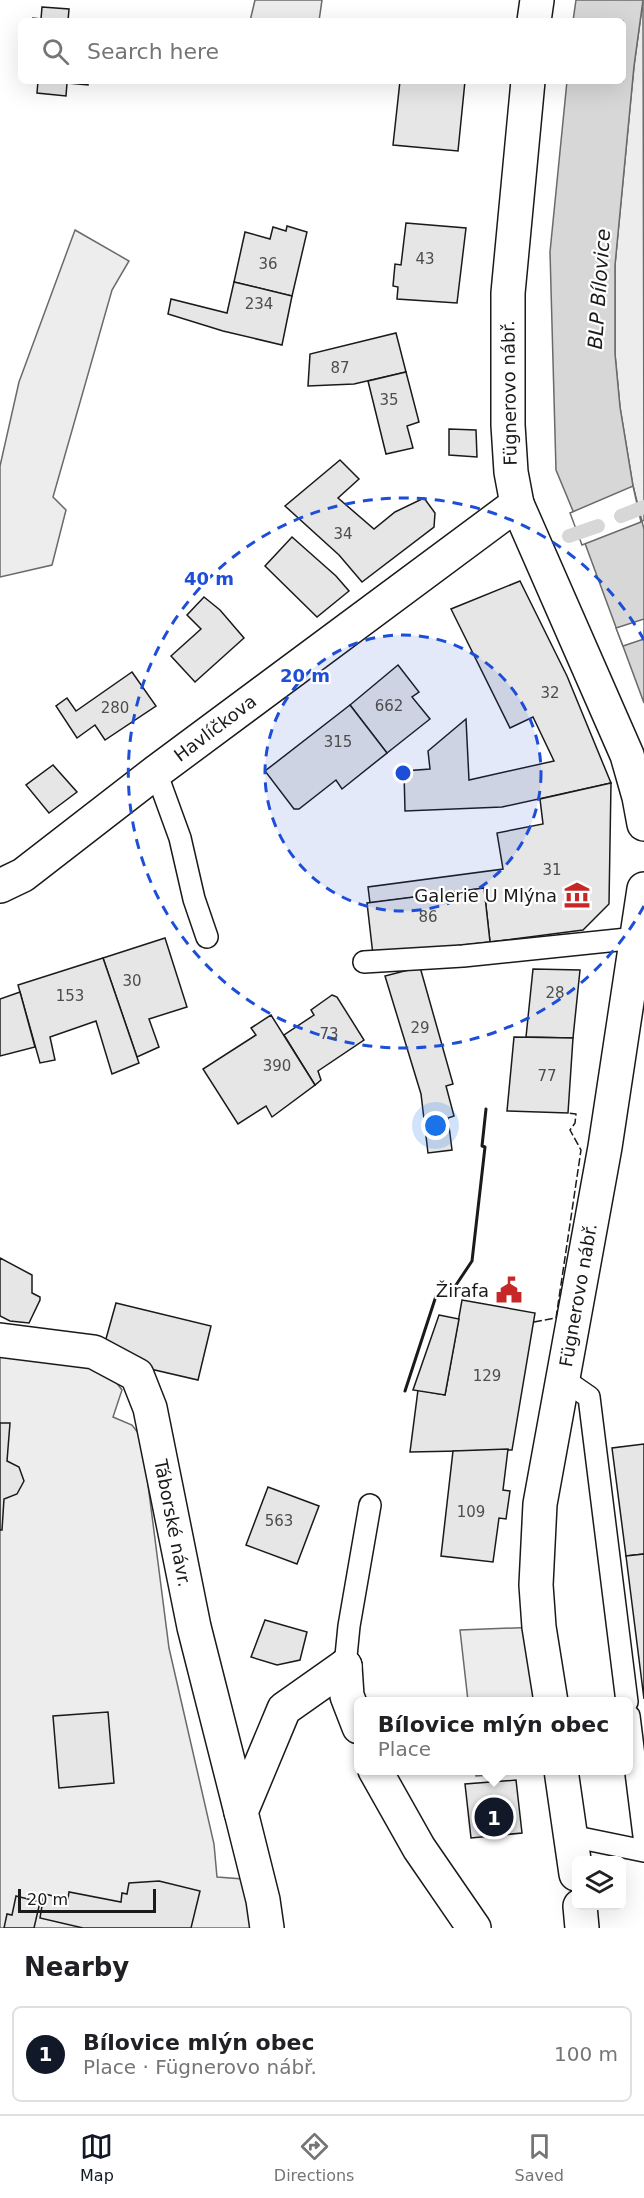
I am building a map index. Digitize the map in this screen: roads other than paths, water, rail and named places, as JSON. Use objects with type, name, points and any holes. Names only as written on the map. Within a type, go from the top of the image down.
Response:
[{"type":"street","points":[[534,18],[537,0]]},
{"type":"street","name":"Fügnerovo nábř.","points":[[528,84],[507,293],[508,425],[511,472],[517,504],[627,755],[639,796],[644,824]]},
{"type":"street","name":"Havlíčkova","points":[[0,886],[23,875],[156,772],[517,504]]},
{"type":"street","name":"Fügnerovo nábř.","points":[[550,1697],[537,1598],[540,1504],[605,1147],[644,889]]},
{"type":"street","name":"Táborské návr.","points":[[0,1340],[94,1352],[136,1375],[150,1408],[194,1627],[263,1900],[267,1928]]},
{"type":"street","points":[[241,1812],[284,1709],[345,1666]]},
{"type":"street","points":[[345,1666],[347,1695],[354,1714]]},
{"type":"street","points":[[378,1775],[419,1848],[474,1928]]},
{"type":"street","points":[[562,1775],[574,1856]]},
{"type":"street","points":[[580,1910],[582,1928]]},
{"type":"lane","points":[[156,772],[180,838],[194,899],[207,936]]},
{"type":"lane","points":[[364,962],[463,956],[637,938]]},
{"type":"lane","points":[[563,1378],[589,1397],[626,1697]]},
{"type":"lane","points":[[345,1666],[349,1626],[370,1505]]},
{"type":"lane","points":[[633,1748],[644,1836]]},
{"type":"lane","points":[[571,1836],[644,1851]]},
{"type":"water","name":"BLP Bílovice","points":[[576,0],[643,0],[634,66],[615,265],[615,354],[620,407],[633,486],[644,529],[644,703],[556,470],[550,252],[567,84],[626,84],[626,18],[573,18]]},
{"type":"waterway","points":[[621,516],[644,507]]},
{"type":"waterway","points":[[569,536],[598,526]]},
{"type":"place","name":"Galerie U Mlýna","points":[[577,895]]},
{"type":"place","name":"Žirafa","points":[[509,1290]]},
{"type":"place","name":"Bílovice mlýn obec","points":[[494,1817]]}]
